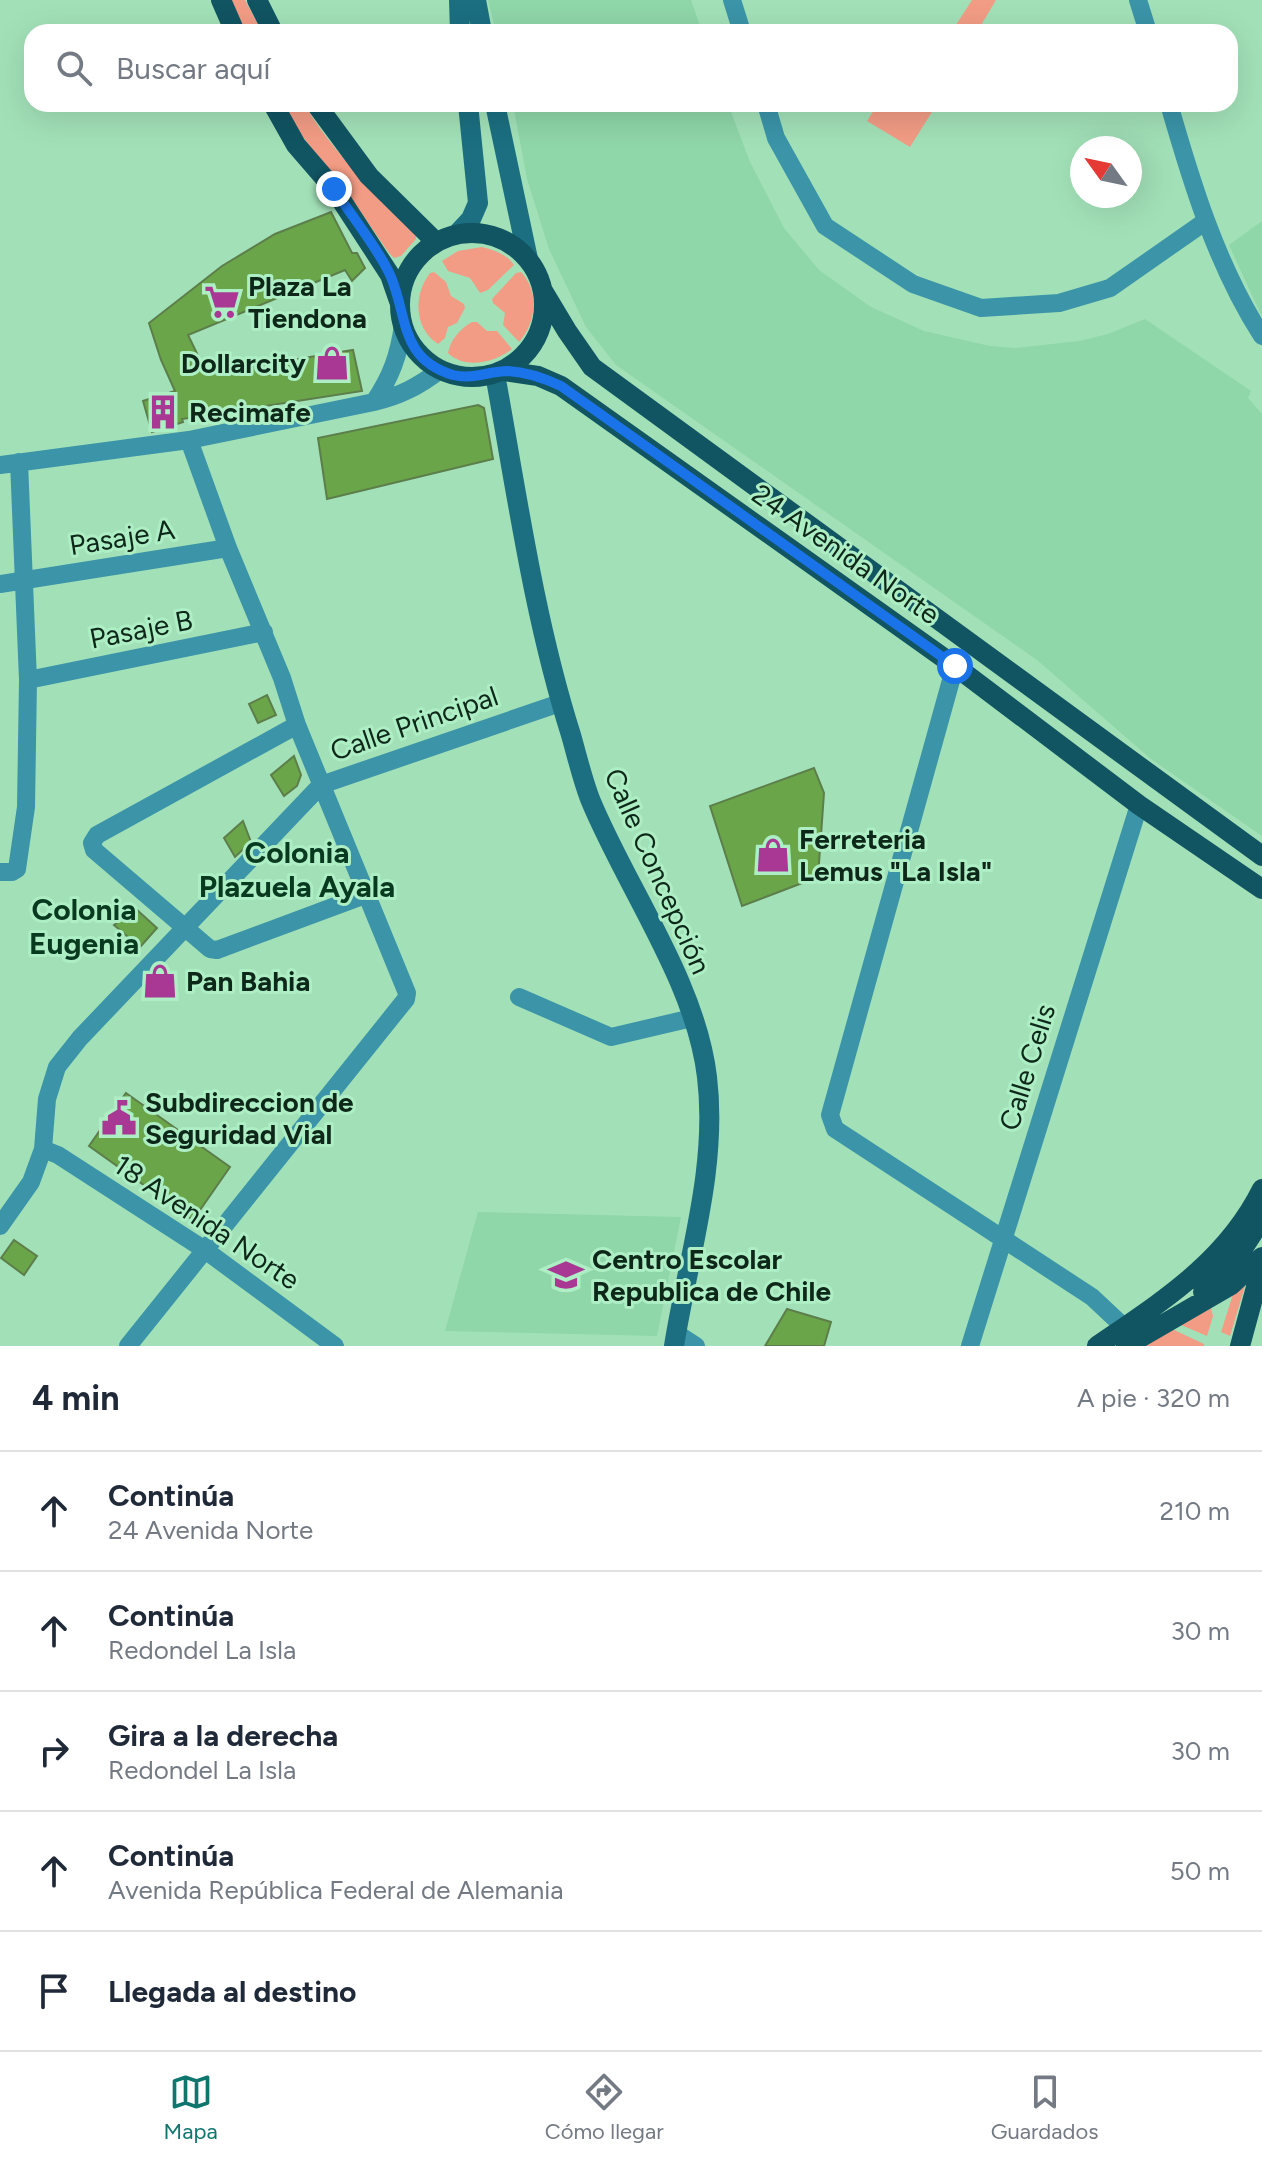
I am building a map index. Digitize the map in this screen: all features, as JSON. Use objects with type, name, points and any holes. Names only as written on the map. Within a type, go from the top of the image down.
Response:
[{"type":"main road","points":[[221,0],[232,24]]},
{"type":"main road","points":[[257,0],[269,24]]},
{"type":"main road","points":[[277,112],[296,145],[334,189],[390,275],[403,325],[417,352],[440,370],[470,377],[500,372],[527,352],[538,334],[544,313],[543,291],[528,259],[500,238],[479,233],[457,234],[436,242],[426,250],[410,268],[401,291],[400,304]]},
{"type":"main road","points":[[322,112],[369,176],[436,242]]},
{"type":"main road","name":"24 Avenida Norte","points":[[543,291],[592,367],[1262,856]]},
{"type":"main road","name":"24 Avenida Norte","points":[[500,372],[538,376],[561,386],[955,666],[1139,805],[1262,889]]},
{"type":"main road","points":[[1125,1337],[1209,1264],[1239,1228],[1262,1189]]},
{"type":"main road","points":[[1165,1321],[1195,1299],[1228,1268],[1262,1219]]},
{"type":"main road","points":[[1097,1346],[1165,1321],[1231,1285],[1262,1257]]},
{"type":"main road","points":[[1240,1346],[1262,1265]]},
{"type":"street","points":[[459,0],[460,24]]},
{"type":"street","points":[[476,0],[480,24]]},
{"type":"street","points":[[732,0],[740,24]]},
{"type":"street","points":[[1138,0],[1146,24]]},
{"type":"street","points":[[457,234],[471,219],[478,203],[469,112]]},
{"type":"street","points":[[497,112],[528,259]]},
{"type":"street","points":[[768,112],[776,138],[825,226],[913,284],[981,308],[1059,303],[1110,288],[1206,221]]},
{"type":"street","points":[[1171,112],[1195,194],[1262,336]]},
{"type":"street","points":[[374,402],[394,367],[400,351],[403,325]]},
{"type":"street","points":[[0,872],[17,869],[26,807],[28,680],[25,581],[10,463],[189,440],[374,402],[396,397],[440,370]]},
{"type":"street","name":"Calle Concepción","points":[[500,372],[544,643],[560,703],[590,798],[670,964],[700,1036],[707,1077],[709,1117],[704,1185],[675,1340]]},
{"type":"street","points":[[128,1346],[349,1072],[406,999],[407,993],[297,725],[189,440]]},
{"type":"street","name":"Pasaje A","points":[[0,584],[228,548]]},
{"type":"street","name":"Pasaje B","points":[[28,680],[264,632]]},
{"type":"street","points":[[955,666],[830,1115],[835,1129],[1092,1297],[1125,1337]]},
{"type":"street","name":"Calle Principal","points":[[0,1226],[31,1182],[43,1149],[47,1099],[57,1067],[80,1038],[321,785],[560,703]]},
{"type":"street","points":[[297,725],[97,835],[92,843],[94,850],[204,947],[217,950],[365,895]]},
{"type":"street","name":"Calle Celis","points":[[970,1346],[1139,805]]},
{"type":"street","points":[[519,997],[611,1037],[692,1018]]},
{"type":"street","name":"18 Avenida Norte","points":[[43,1149],[58,1155],[205,1250],[335,1346]]},
{"type":"street","points":[[675,1340],[696,1346]]},
{"type":"shaded area","points":[[228,0],[245,0],[258,24],[238,24]]},
{"type":"shaded area","points":[[488,0],[691,0],[699,24],[494,24]]},
{"type":"shaded area","points":[[972,0],[996,0],[982,24],[957,24]]},
{"type":"shaded area","points":[[286,112],[309,112],[342,157],[416,235],[401,256],[394,258],[389,253]]},
{"type":"shaded area","points":[[514,112],[731,112],[750,162],[784,228],[819,270],[871,307],[924,331],[990,346],[1015,348],[1079,341],[1108,334],[1145,319],[1251,391],[1248,398],[1262,414],[1262,836],[1151,759],[1037,660],[616,365],[586,327],[549,249],[527,179]]},
{"type":"shaded area","points":[[873,112],[932,112],[910,147],[867,121]]},
{"type":"shaded area","points":[[1262,221],[1262,317],[1229,245]]},
{"type":"shaded area","points":[[482,247],[496,251],[514,265],[488,290],[480,293],[470,278],[448,271],[442,261],[458,251]]},
{"type":"shaded area","points":[[434,272],[446,282],[451,296],[465,308],[457,323],[448,327],[445,338],[438,344],[424,329],[419,311],[424,282]]},
{"type":"shaded area","points":[[521,272],[531,289],[534,307],[529,326],[519,342],[503,325],[505,313],[492,299],[516,273]]},
{"type":"shaded area","points":[[477,322],[487,331],[497,331],[512,349],[498,358],[480,362],[455,358],[448,353],[451,344],[460,331]]},
{"type":"shaded area","name":"Centro Escolar Republica de Chile","points":[[478,1212],[681,1217],[657,1336],[445,1331]]},
{"type":"shaded area","points":[[1245,1286],[1230,1336],[1221,1332],[1233,1294]]},
{"type":"shaded area","points":[[1211,1308],[1213,1316],[1207,1336],[1181,1325]]},
{"type":"shaded area","points":[[1172,1329],[1204,1344],[1204,1346],[1145,1346]]},
{"type":"building","name":"Plaza La Tiendona","points":[[331,212],[352,253],[357,253],[365,268],[352,281],[345,270],[188,335],[207,374],[353,350],[362,391],[182,419],[183,422],[152,432],[143,401],[175,391],[149,323],[222,266],[275,234]]},
{"type":"building","points":[[478,405],[484,408],[493,459],[327,499],[318,438]]},
{"type":"building","points":[[267,695],[276,715],[258,723],[249,704]]},
{"type":"building","points":[[294,756],[301,775],[297,786],[284,796],[271,775]]},
{"type":"building","name":"Ferreteria Lemus \"La Isla\"","points":[[814,768],[824,793],[818,877],[742,906],[710,806]]},
{"type":"building","points":[[243,821],[251,842],[235,857],[224,838]]},
{"type":"building","points":[[136,909],[157,928],[140,947],[114,925]]},
{"type":"building","points":[[126,1093],[230,1167],[193,1220],[89,1146]]},
{"type":"building","points":[[14,1240],[37,1256],[24,1275],[1,1258]]},
{"type":"building","points":[[787,1309],[831,1322],[824,1346],[765,1346]]},
{"type":"place","name":"Plaza La Tiendona","points":[[222,302]]},
{"type":"place","name":"Dollarcity","points":[[332,363]]},
{"type":"place","name":"Recimafe","points":[[163,412]]},
{"type":"place","name":"Ferreteria Lemus \"La Isla\"","points":[[773,855]]},
{"type":"place","name":"Pan Bahia","points":[[160,981]]},
{"type":"place","name":"Subdireccion de Seguridad Vial","points":[[119,1118]]},
{"type":"place","name":"Centro Escolar Republica de Chile","points":[[566,1275]]},
{"type":"district","name":"Colonia Plazuela Ayala","points":[[297,870]]},
{"type":"district","name":"Colonia Eugenia","points":[[84,927]]},
{"type":"route","points":[[334,189],[390,275],[406,335],[417,352],[432,365],[460,376],[480,377],[504,371],[538,376],[561,386],[955,666]]}]
